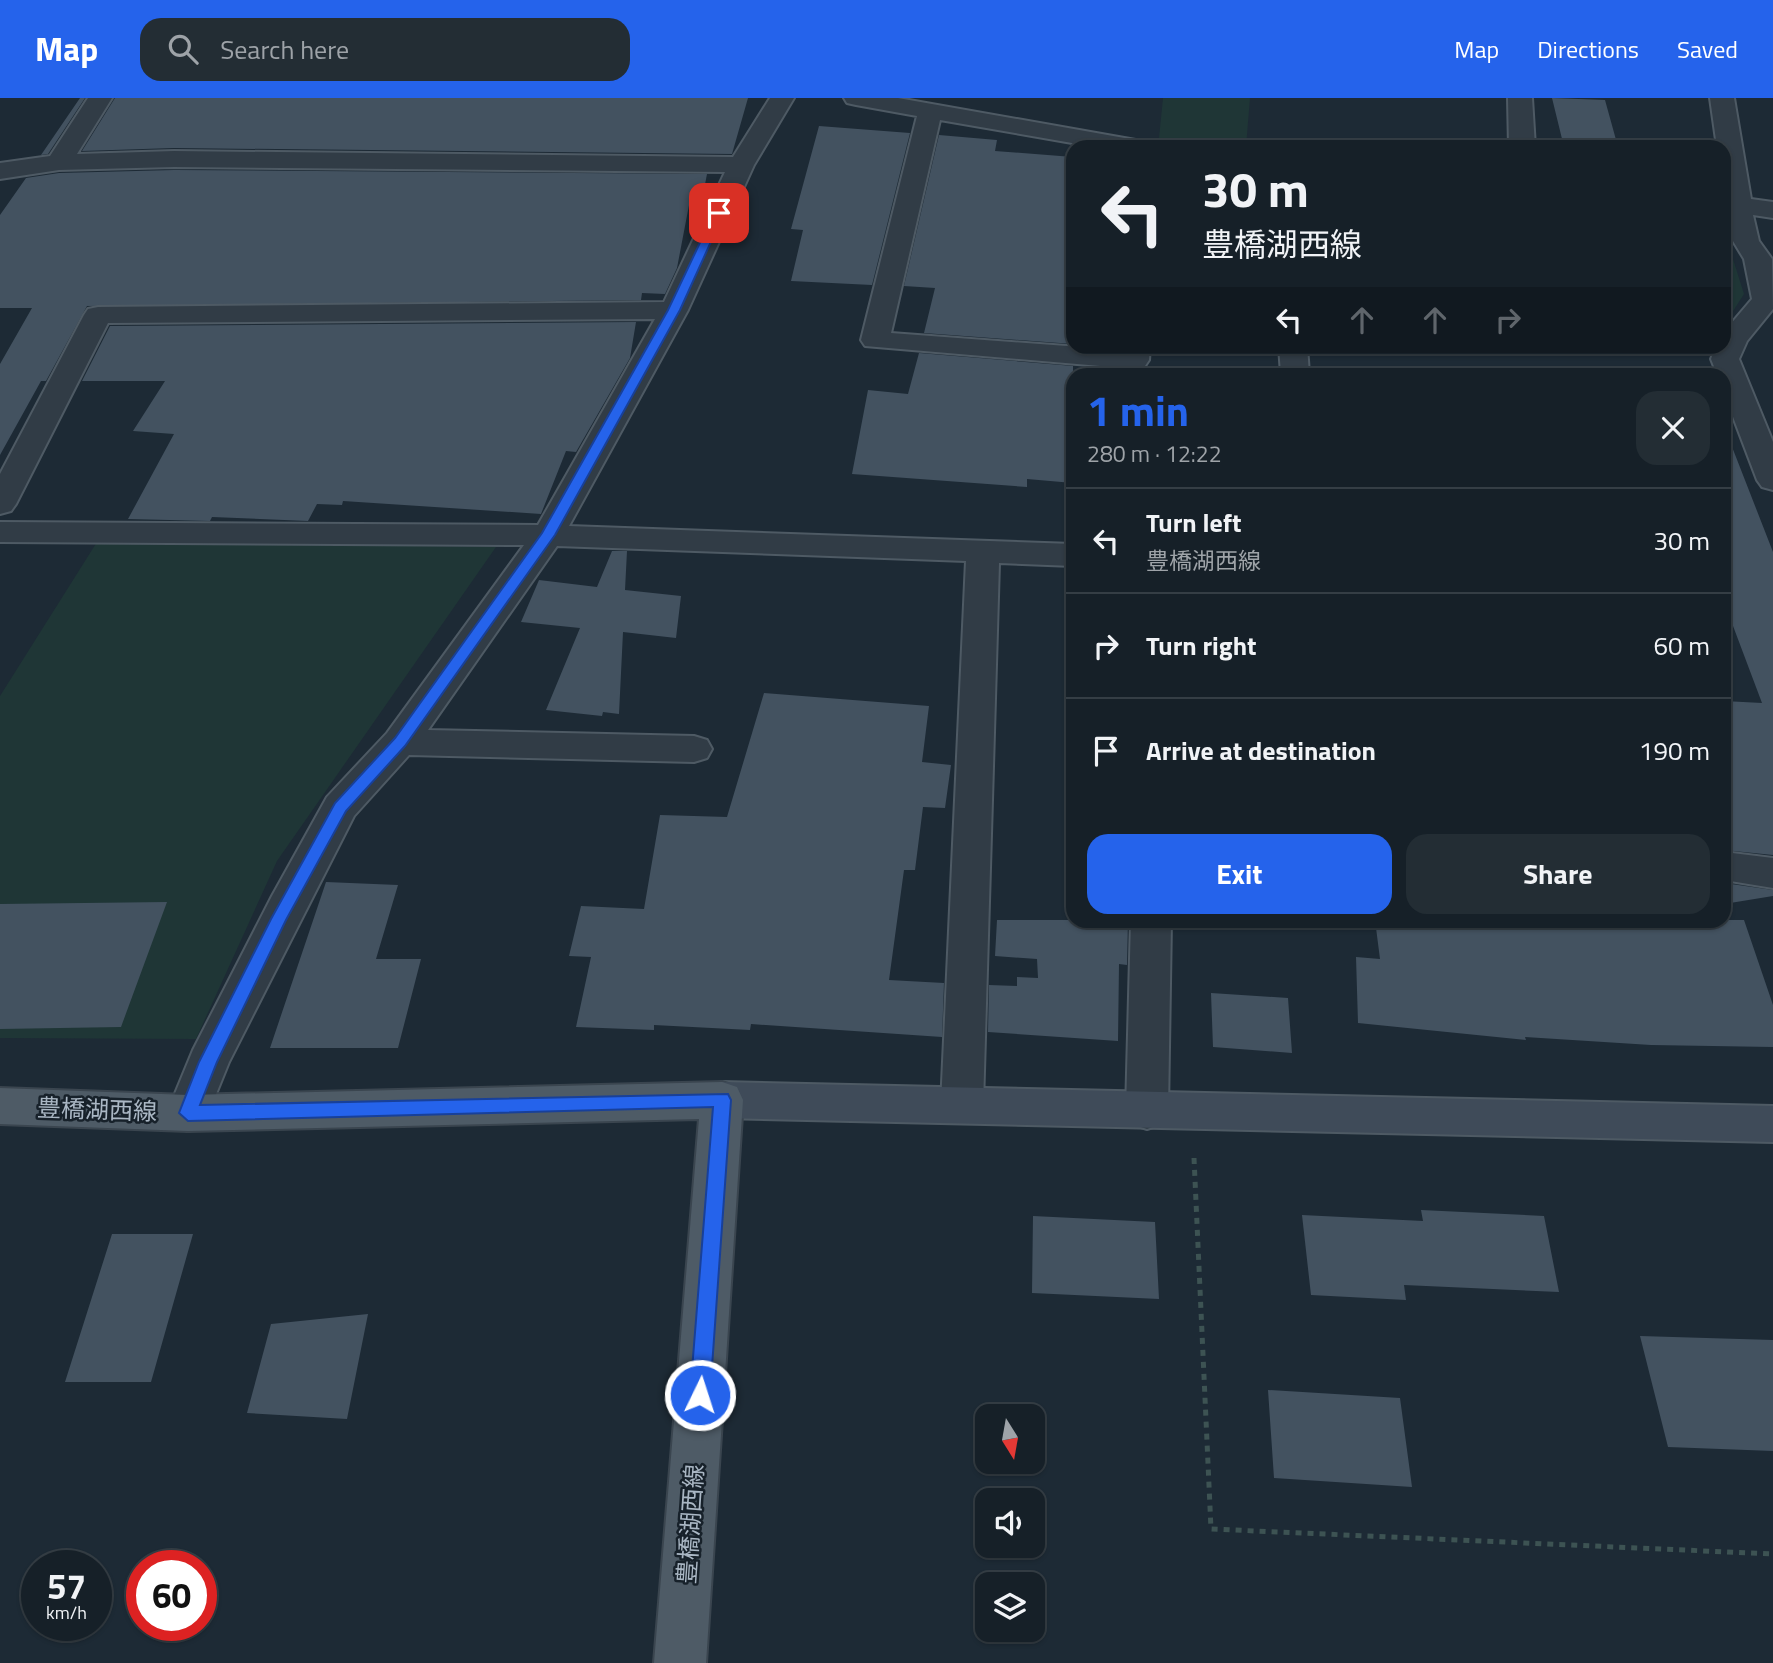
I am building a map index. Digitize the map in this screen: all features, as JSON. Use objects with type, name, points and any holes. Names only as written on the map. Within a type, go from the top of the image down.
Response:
[{"type":"main road","name":"豊橋湖西線","points":[[0,1106],[188,1113],[722,1100],[680,1663]]},
{"type":"street","points":[[60,162],[100,98]]},
{"type":"street","points":[[188,1113],[208,1062],[279,919],[341,807],[400,742],[548,535],[674,310],[741,165],[782,98]]},
{"type":"street","points":[[856,98],[1096,140]]},
{"type":"street","points":[[1520,98],[1522,140]]},
{"type":"street","points":[[1722,98],[1726,140]]},
{"type":"street","points":[[930,112],[875,340],[1135,360],[1135,354]]},
{"type":"street","points":[[0,171],[60,162],[174,159],[741,165]]},
{"type":"street","points":[[1731,344],[1766,300],[1758,259],[1746,241],[1731,205],[1773,210]]},
{"type":"street","points":[[0,504],[98,315],[674,310]]},
{"type":"street","points":[[1731,374],[1773,480]]},
{"type":"street","points":[[0,532],[548,535],[1066,555]]},
{"type":"street","points":[[962,1105],[984,553]]},
{"type":"street","points":[[400,742],[694,749]]},
{"type":"street","points":[[1731,867],[1773,873]]},
{"type":"street","points":[[1147,1111],[1151,928]]},
{"type":"street","points":[[722,1100],[1773,1124]]},
{"type":"path","points":[[1192,1111],[1211,1529],[1773,1554]]},
{"type":"green space","points":[[1163,98],[1250,98],[1247,140],[1159,138]]},
{"type":"green space","points":[[1731,256],[1732,256],[1744,294],[1731,314]]},
{"type":"green space","points":[[97,542],[496,547],[277,861],[196,1039],[0,1038],[0,696]]},
{"type":"building","points":[[80,98],[85,98],[48,154],[41,155]]},
{"type":"building","points":[[115,98],[748,98],[732,154],[174,148],[82,151]]},
{"type":"building","points":[[1552,98],[1605,100],[1616,140],[1562,140]]},
{"type":"building","points":[[819,126],[910,133],[872,285],[791,281],[803,230],[791,229]]},
{"type":"building","points":[[939,135],[997,140],[995,151],[1066,156],[1066,343],[924,333],[935,288],[904,286]]},
{"type":"building","points":[[174,170],[707,174],[702,200],[690,200],[677,268],[665,294],[642,293],[641,300],[87,306],[46,381],[41,381],[0,455],[0,364],[32,308],[0,308],[0,215],[26,178],[59,173]]},
{"type":"building","points":[[636,322],[630,358],[576,452],[566,451],[541,514],[343,501],[342,505],[317,504],[308,521],[212,517],[210,521],[128,519],[174,434],[133,431],[165,381],[82,381],[110,326]]},
{"type":"building","points":[[919,353],[1073,366],[1066,368],[1066,482],[1027,479],[1027,487],[852,474],[868,390],[908,394]]},
{"type":"building","points":[[1731,444],[1773,552],[1773,855],[1731,851],[1731,701],[1762,703],[1731,621]]},
{"type":"building","points":[[612,551],[627,551],[625,590],[681,596],[676,638],[623,632],[619,714],[603,712],[602,716],[546,710],[580,628],[521,622],[539,580],[597,587]]},
{"type":"building","points":[[764,693],[929,706],[922,762],[951,765],[945,808],[923,807],[915,870],[904,870],[889,980],[944,983],[942,1037],[751,1024],[750,1030],[654,1025],[654,1030],[576,1027],[591,957],[569,956],[581,906],[644,909],[660,815],[727,817]]},
{"type":"building","points":[[326,882],[398,885],[376,959],[421,959],[398,1048],[270,1048]]},
{"type":"building","points":[[1731,884],[1773,890],[1773,896],[1731,903]]},
{"type":"building","points":[[167,902],[121,1027],[0,1029],[0,904]]},
{"type":"building","points":[[997,920],[1066,920],[1066,928],[1128,928],[1127,965],[1119,964],[1118,1041],[988,1032],[989,985],[1017,986],[1017,977],[1038,978],[1037,959],[995,956]]},
{"type":"building","points":[[1731,920],[1744,920],[1773,1005],[1773,1047],[1651,1045],[1525,1037],[1526,1040],[1358,1023],[1356,957],[1380,959],[1376,928],[1688,930],[1731,928]]},
{"type":"building","points":[[1211,993],[1288,998],[1292,1053],[1213,1047]]},
{"type":"building","points":[[1421,1210],[1544,1216],[1559,1292],[1404,1285],[1406,1300],[1311,1295],[1302,1215],[1423,1221]]},
{"type":"building","points":[[1033,1216],[1155,1222],[1159,1299],[1032,1293]]},
{"type":"building","points":[[112,1234],[193,1234],[151,1382],[65,1382]]},
{"type":"building","points":[[368,1314],[347,1419],[247,1413],[271,1324]]},
{"type":"building","points":[[1640,1336],[1773,1340],[1773,1451],[1668,1447]]},
{"type":"building","points":[[1268,1390],[1400,1398],[1412,1487],[1274,1478]]},
{"type":"route","points":[[700,1395],[722,1100],[188,1113],[208,1062],[279,919],[341,807],[400,742],[548,535],[674,310],[719,213]]}]
